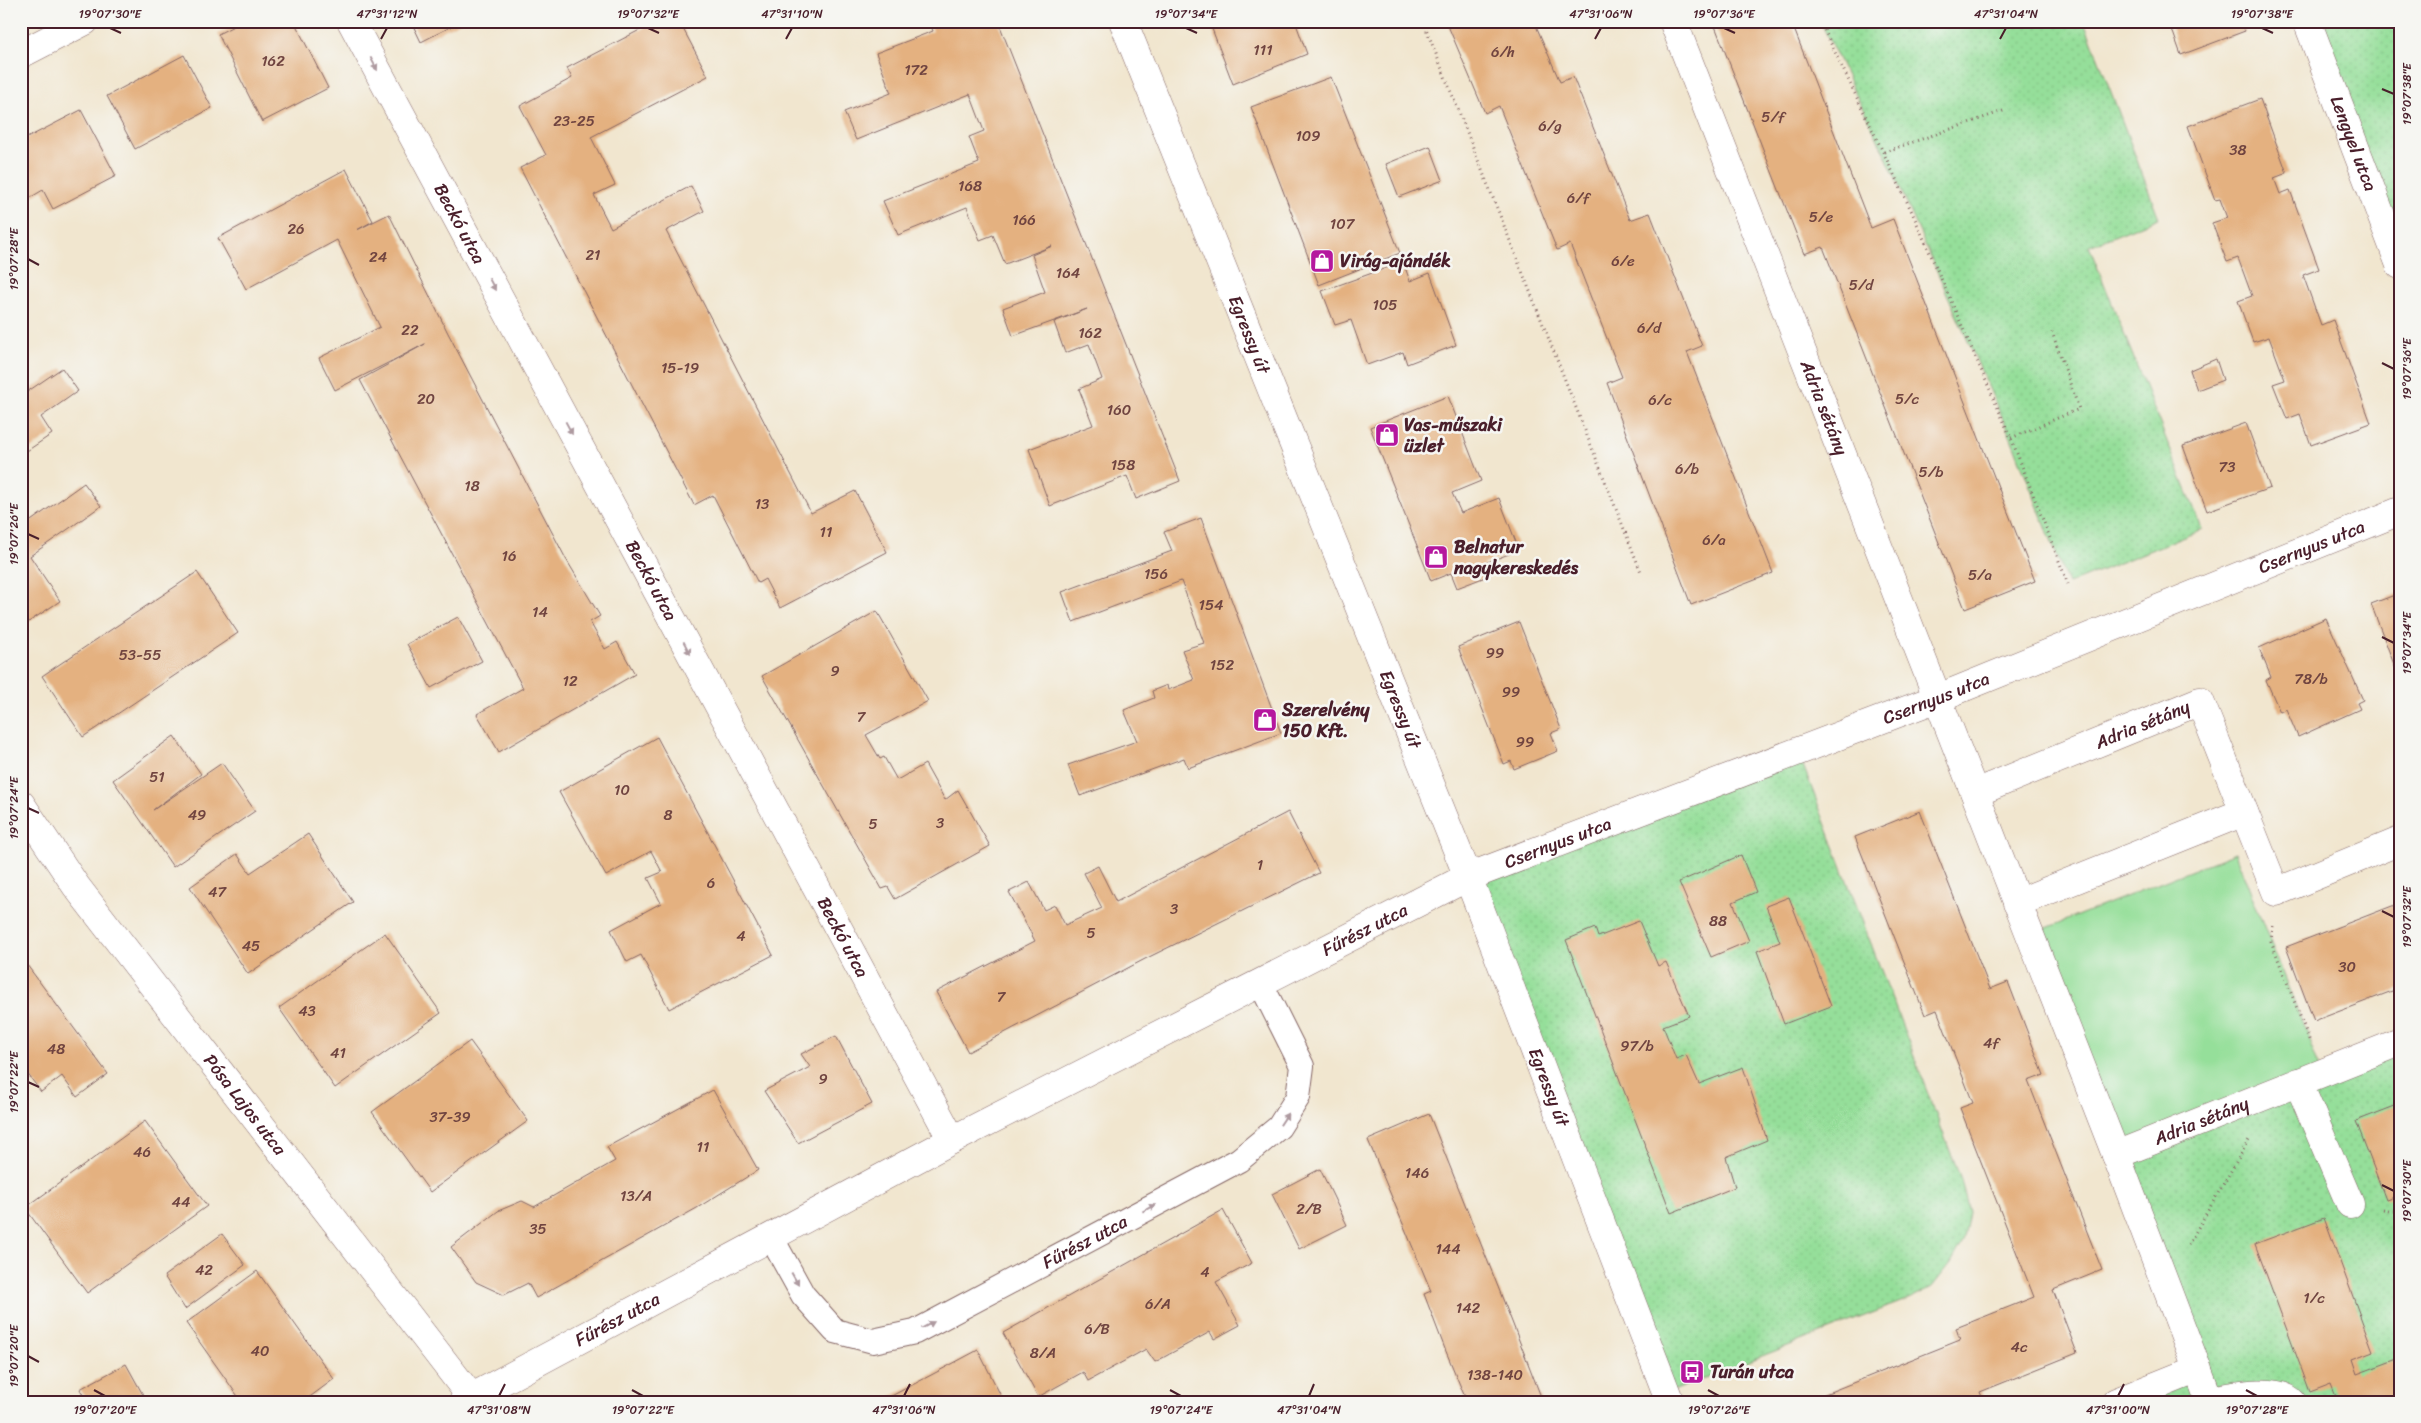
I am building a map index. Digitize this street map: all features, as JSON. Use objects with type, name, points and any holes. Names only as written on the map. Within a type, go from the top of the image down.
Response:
[{"type":"street","points":[[21,54],[85,21]]},
{"type":"street","name":"Beckó utca","points":[[351,21],[952,1140]]},
{"type":"street","name":"Egressy út","points":[[1123,21],[1468,877],[1670,1402]]},
{"type":"street","name":"Adria sétány","points":[[1673,21],[2116,1155],[2210,1401]]},
{"type":"street","name":"Lengyel utca","points":[[2307,21],[2400,265]]},
{"type":"street","name":"Csernyus utca","points":[[1468,877],[1938,698],[2400,510]]},
{"type":"street","name":"Adria sétány","points":[[1975,793],[2200,701],[2276,892]]},
{"type":"street","name":"Pósa Lajos utca","points":[[21,804],[76,886],[470,1400]]},
{"type":"street","points":[[2017,904],[2244,812]]},
{"type":"street","points":[[2276,892],[2400,841]]},
{"type":"street","name":"Fűrész utca","points":[[470,1400],[952,1140],[1468,877]]},
{"type":"street","name":"Adria sétány","points":[[2116,1155],[2400,1042]]},
{"type":"street","points":[[2299,1082],[2350,1204]]},
{"type":"street","points":[[2116,1402],[2198,1369]]},
{"type":"street","points":[[2210,1401],[2263,1393],[2288,1398],[2292,1402]]},
{"type":"lane","name":"Fűrész utca","points":[[771,1237],[803,1295],[835,1331],[873,1340],[915,1332],[1239,1160],[1279,1127],[1298,1097],[1302,1066],[1260,982]]},
{"type":"path","points":[[1423,21],[1640,572]]},
{"type":"path","points":[[1820,21],[1884,152],[2011,438],[2068,584]]},
{"type":"path","points":[[1884,152],[2006,110]]},
{"type":"path","points":[[2011,438],[2079,409],[2052,332]]},
{"type":"path","points":[[2166,1284],[2299,1082],[2271,941],[2276,892]]},
{"type":"green space","points":[[1820,21],[2084,21],[2159,218],[2089,246],[2202,529],[2068,584],[2011,438],[1884,152]]},
{"type":"green space","points":[[2307,21],[2400,21],[2400,265]]},
{"type":"green space","points":[[1798,752],[1961,1180],[1969,1212],[1964,1239],[1951,1263],[1932,1287],[1911,1298],[1667,1393],[1468,877]]},
{"type":"green space","points":[[2235,853],[2322,1073],[2116,1155],[2029,935]]},
{"type":"green space","points":[[2400,1040],[2400,1402],[2115,1402],[2196,1370],[2116,1155]]},
{"type":"building","points":[[243,21],[294,21],[328,88],[262,122],[218,34]]},
{"type":"building","points":[[411,21],[462,21],[421,42]]},
{"type":"building","points":[[657,21],[679,21],[708,76],[591,137],[615,185],[594,195],[611,228],[691,186],[704,211],[666,231],[811,513],[855,491],[887,552],[780,608],[765,579],[758,583],[713,495],[694,505],[520,168],[546,155],[520,106],[572,78],[567,68]]},
{"type":"building","points":[[929,21],[998,21],[1180,481],[1136,499],[1127,476],[1050,506],[1029,449],[1093,425],[1079,389],[1102,379],[1089,344],[1065,353],[1054,322],[1087,309],[1013,336],[1003,308],[1045,292],[1032,255],[1052,246],[1005,264],[993,235],[980,240],[967,207],[898,235],[883,201],[979,163],[969,137],[984,131],[970,94],[856,140],[844,112],[891,93],[876,53],[933,31]]},
{"type":"building","points":[[1209,21],[1295,21],[1307,54],[1233,84]]},
{"type":"building","points":[[1446,21],[1534,21],[1560,82],[1573,77],[1630,220],[1650,213],[1702,346],[1687,352],[1773,573],[1691,605],[1607,383],[1622,377],[1570,244],[1557,250],[1499,106],[1485,113]]},
{"type":"building","points":[[1713,21],[1791,21],[1871,228],[1893,219],[2035,581],[1965,609],[1823,247],[1804,254]]},
{"type":"building","points":[[2169,21],[2241,21],[2245,31],[2181,55]]},
{"type":"building","points":[[184,55],[212,108],[135,149],[107,96]]},
{"type":"building","points":[[1331,77],[1400,253],[1319,285],[1251,107]]},
{"type":"building","points":[[2260,99],[2287,173],[2274,178],[2280,194],[2290,190],[2319,269],[2303,275],[2321,325],[2333,320],[2371,423],[2311,445],[2300,414],[2287,419],[2273,384],[2285,380],[2269,337],[2253,342],[2238,301],[2252,296],[2238,258],[2227,262],[2212,223],[2227,218],[2220,199],[2215,200],[2188,126]]},
{"type":"building","points":[[81,110],[116,176],[53,209],[43,190],[21,203],[21,141]]},
{"type":"building","points":[[1430,146],[1443,180],[1399,197],[1386,164]]},
{"type":"building","points":[[346,169],[373,221],[357,230],[389,214],[448,333],[566,559],[600,616],[590,622],[605,649],[617,642],[635,674],[499,752],[477,714],[523,688],[360,380],[425,344],[335,390],[319,358],[380,327],[337,240],[246,289],[218,238]]},
{"type":"building","points":[[1403,262],[1410,281],[1430,273],[1456,345],[1407,364],[1403,352],[1367,365],[1351,320],[1335,325],[1322,291]]},
{"type":"building","points":[[2216,359],[2223,380],[2197,390],[2190,370]]},
{"type":"building","points":[[62,368],[78,391],[41,417],[52,434],[21,455],[21,396]]},
{"type":"building","points":[[1448,396],[1481,481],[1452,493],[1461,513],[1499,498],[1519,550],[1483,564],[1488,576],[1457,588],[1451,573],[1431,581],[1370,427]]},
{"type":"building","points":[[2246,423],[2270,488],[2207,511],[2183,446]]},
{"type":"building","points":[[84,483],[101,506],[30,556],[60,601],[21,627],[21,528]]},
{"type":"building","points":[[1201,518],[1281,733],[1188,768],[1184,758],[1080,796],[1068,765],[1137,741],[1124,710],[1154,698],[1152,691],[1167,685],[1168,690],[1194,680],[1182,650],[1204,643],[1181,581],[1073,622],[1062,592],[1172,551],[1164,532]]},
{"type":"building","points":[[197,572],[238,633],[83,737],[42,676]]},
{"type":"building","points":[[2400,593],[2400,680],[2371,604]]},
{"type":"building","points":[[877,611],[928,701],[866,735],[880,759],[884,757],[897,780],[925,764],[945,800],[958,790],[990,846],[895,899],[888,887],[882,889],[762,676]]},
{"type":"building","points":[[458,617],[482,661],[431,688],[407,644]]},
{"type":"building","points":[[2326,618],[2363,700],[2357,703],[2360,709],[2298,737],[2286,709],[2280,712],[2266,680],[2271,677],[2259,648]]},
{"type":"building","points":[[1519,622],[1561,729],[1551,733],[1558,751],[1514,769],[1511,761],[1504,764],[1458,647]]},
{"type":"building","points":[[174,736],[201,774],[153,810],[222,763],[255,811],[173,867],[113,780]]},
{"type":"building","points":[[657,737],[773,955],[669,1009],[641,955],[627,962],[611,930],[661,903],[648,878],[662,872],[651,851],[606,876],[559,792]]},
{"type":"building","points":[[1920,811],[1990,989],[2008,982],[2044,1075],[2028,1081],[2102,1270],[2053,1290],[2077,1353],[1980,1392],[1984,1402],[1805,1402],[1960,1340],[1956,1328],[2034,1297],[1960,1108],[1973,1103],[1937,1010],[1925,1015],[1855,837]]},
{"type":"building","points":[[1288,812],[1319,873],[1145,959],[968,1052],[936,992],[1035,941],[1009,892],[1029,882],[1044,910],[1055,905],[1065,925],[1102,908],[1084,873],[1098,866],[1116,902]]},
{"type":"building","points":[[308,834],[353,902],[248,974],[190,887],[237,854],[250,873]]},
{"type":"building","points":[[1741,855],[1756,892],[1733,902],[1749,941],[1711,957],[1679,882]]},
{"type":"building","points":[[1789,897],[1831,1006],[1784,1024],[1757,951],[1780,942],[1766,906]]},
{"type":"building","points":[[2400,903],[2400,988],[2314,1021],[2286,947]]},
{"type":"building","points":[[1639,921],[1658,966],[1666,962],[1689,1016],[1663,1026],[1676,1059],[1686,1055],[1699,1084],[1743,1067],[1767,1140],[1726,1157],[1735,1187],[1671,1213],[1566,940],[1595,928],[1598,937]]},
{"type":"building","points":[[385,933],[441,1013],[335,1088],[279,1008]]},
{"type":"building","points":[[21,957],[108,1074],[77,1097],[62,1076],[41,1092],[24,1069],[21,1071]]},
{"type":"building","points":[[836,1036],[872,1104],[798,1143],[764,1091],[810,1067],[801,1054]]},
{"type":"building","points":[[470,1041],[528,1121],[430,1192],[372,1112]]},
{"type":"building","points":[[713,1090],[758,1170],[697,1208],[536,1298],[528,1283],[504,1295],[476,1282],[451,1247],[498,1211],[522,1201],[534,1207],[615,1161],[607,1147]]},
{"type":"building","points":[[2400,1104],[2400,1195],[2386,1200],[2356,1121]]},
{"type":"building","points":[[1429,1114],[1543,1402],[1467,1402],[1445,1349],[1424,1294],[1431,1291],[1368,1140]]},
{"type":"building","points":[[145,1121],[207,1206],[87,1293],[25,1208]]},
{"type":"building","points":[[1320,1169],[1347,1225],[1299,1249],[1272,1194]]},
{"type":"building","points":[[1223,1210],[1252,1263],[1216,1282],[1240,1325],[1214,1339],[1210,1332],[1155,1362],[1146,1349],[1088,1381],[1083,1372],[1038,1397],[1003,1333]]},
{"type":"building","points":[[2324,1218],[2373,1351],[2352,1359],[2357,1374],[2400,1358],[2400,1402],[2338,1402],[2331,1384],[2310,1392],[2255,1244]]},
{"type":"building","points":[[222,1234],[245,1265],[185,1309],[164,1276]]},
{"type":"building","points":[[257,1271],[334,1379],[303,1402],[242,1402],[186,1323]]},
{"type":"building","points":[[978,1350],[1004,1402],[880,1402],[935,1373]]},
{"type":"building","points":[[126,1364],[147,1402],[87,1402],[80,1389]]},
{"type":"place","name":"Virág-ajándék","points":[[1322,261]]},
{"type":"place","name":"Vas-műszaki üzlet","points":[[1387,435]]},
{"type":"place","name":"Belnatur nagykereskedés","points":[[1436,557]]},
{"type":"place","name":"Szerelvény 150 Kft.","points":[[1265,720]]},
{"type":"place","name":"Turán utca","points":[[1692,1372]]}]
